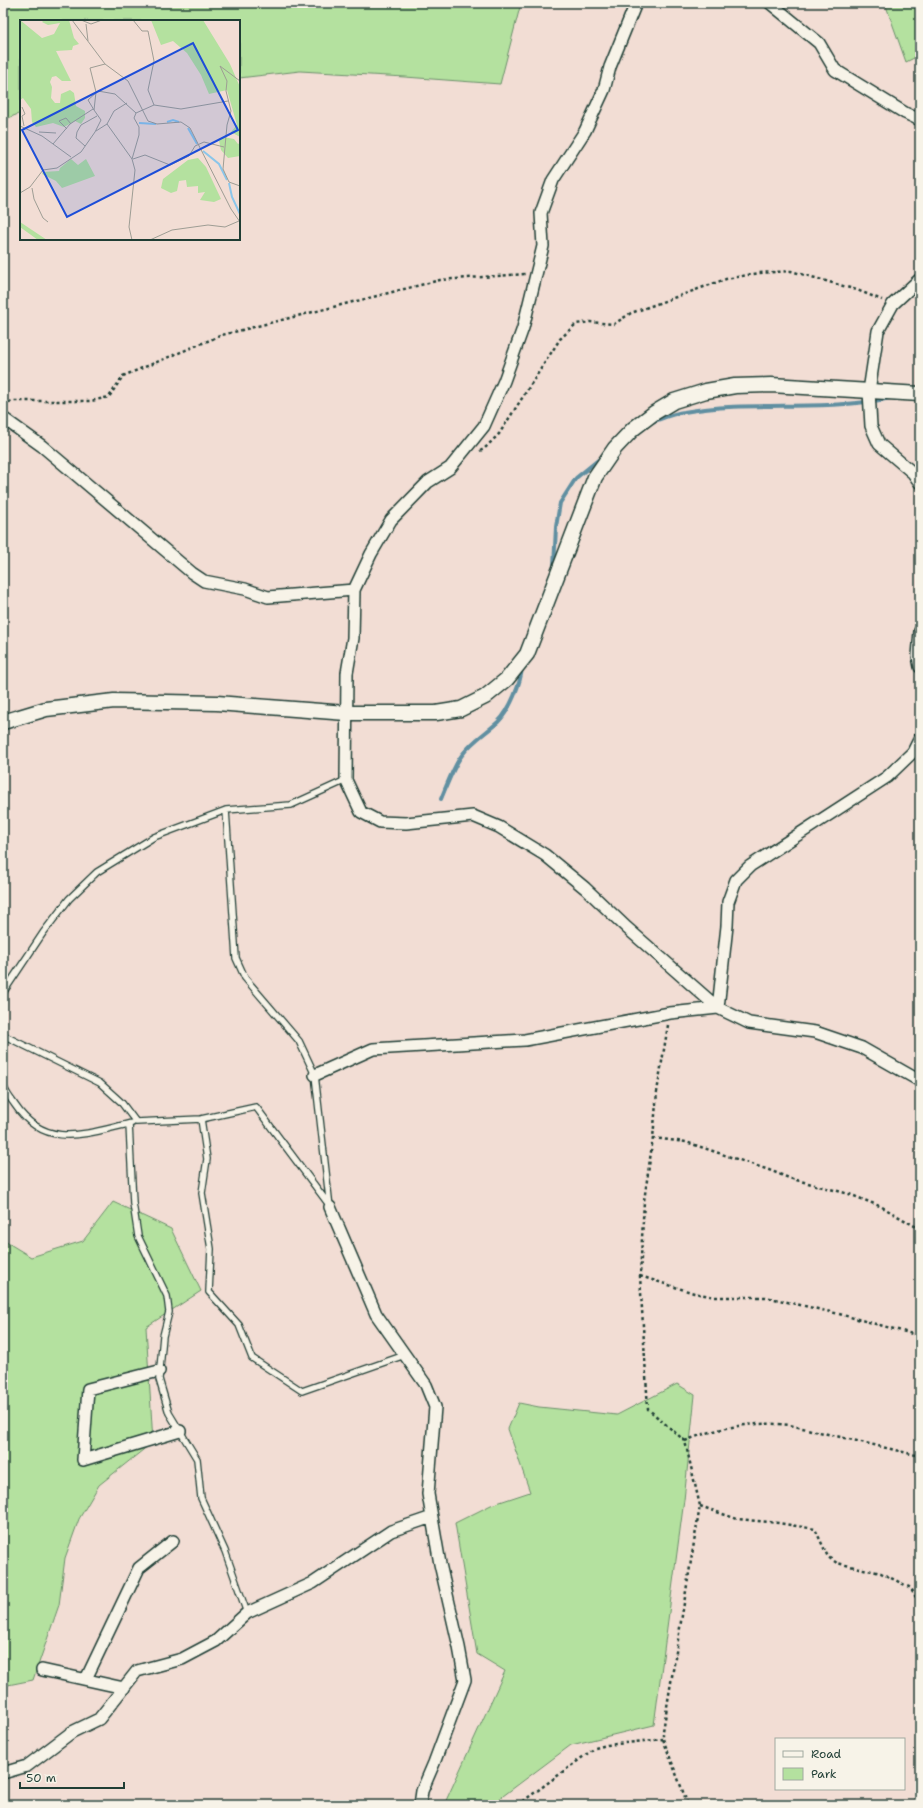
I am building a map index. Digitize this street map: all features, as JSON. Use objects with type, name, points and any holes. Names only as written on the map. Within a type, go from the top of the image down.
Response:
[{"type":"street","points":[[636,3],[610,67],[604,90],[585,131],[553,180],[541,213],[543,246],[523,328],[504,381],[484,426],[450,468],[428,482],[392,520],[372,554],[354,590],[353,638],[346,673],[346,780],[361,812],[380,822],[406,822],[473,816],[499,827],[538,851],[585,888],[626,928],[718,1008],[749,1022],[815,1032],[862,1048],[920,1081]]},
{"type":"street","points":[[770,3],[819,43],[835,70],[905,113],[920,120]]},
{"type":"street","points":[[920,279],[892,304],[878,331],[869,391],[871,426],[880,444],[913,473],[920,483]]},
{"type":"street","points":[[3,722],[46,709],[114,701],[217,704],[346,713],[436,713],[461,709],[485,697],[508,679],[527,654],[595,477],[615,448],[633,429],[654,413],[674,401],[706,391],[735,386],[771,385],[920,394]]},
{"type":"street","points":[[3,418],[42,446],[186,568],[204,581],[244,589],[268,597],[354,590]]},
{"type":"street","points":[[920,631],[918,656],[920,667]]},
{"type":"street","points":[[718,1008],[728,926],[728,902],[736,880],[750,866],[887,777],[913,752],[920,738]]},
{"type":"street","points":[[316,1075],[373,1049],[525,1040],[670,1013],[718,1008]]},
{"type":"street","points":[[330,1206],[376,1314],[426,1385],[435,1407],[428,1494],[465,1680],[422,1792],[420,1805]]},
{"type":"street","points":[[159,1371],[88,1389],[83,1460],[180,1431]]},
{"type":"street","points":[[3,1773],[27,1766],[72,1732],[99,1719],[137,1671],[182,1659],[216,1641],[247,1613],[313,1583],[391,1531],[432,1517]]},
{"type":"street","points":[[86,1679],[139,1568],[173,1541]]},
{"type":"street","points":[[42,1670],[124,1688]]},
{"type":"lane","points":[[3,993],[43,933],[69,899],[97,872],[154,837],[226,810],[291,805],[346,780]]},
{"type":"lane","points":[[226,810],[236,958],[245,978],[298,1041],[316,1075],[330,1206]]},
{"type":"lane","points":[[3,1035],[100,1083],[121,1102],[136,1122]]},
{"type":"lane","points":[[3,1084],[19,1110],[34,1126],[52,1135],[74,1136],[136,1122],[201,1120],[256,1107],[330,1206]]},
{"type":"lane","points":[[201,1120],[207,1159],[202,1193],[211,1249],[209,1292],[239,1325],[252,1358],[302,1391],[405,1355]]},
{"type":"lane","points":[[129,1124],[133,1203],[138,1236],[167,1296],[169,1312],[163,1336],[159,1379],[169,1413],[197,1459],[201,1498],[224,1551],[247,1613]]},
{"type":"path","points":[[478,453],[484,449],[498,434],[560,339],[576,324],[590,322],[614,324],[631,313],[726,280],[759,273],[791,271],[857,290],[892,304]]},
{"type":"path","points":[[3,404],[12,402],[92,401],[109,397],[123,376],[222,335],[440,280],[536,274]]},
{"type":"path","points":[[670,1013],[657,1092],[653,1138],[644,1201],[640,1276],[648,1409],[685,1441],[700,1506],[671,1674],[663,1731],[663,1739],[688,1805]]},
{"type":"path","points":[[653,1138],[686,1142],[789,1178],[850,1194],[882,1207],[920,1229]]},
{"type":"path","points":[[640,1276],[694,1293],[715,1297],[766,1297],[839,1314],[920,1336]]},
{"type":"path","points":[[685,1441],[708,1431],[769,1423],[790,1425],[920,1456]]},
{"type":"path","points":[[700,1506],[737,1519],[779,1523],[815,1529],[828,1557],[837,1563],[881,1572],[911,1588],[920,1605]]},
{"type":"path","points":[[518,1805],[594,1748],[607,1745],[663,1739]]},
{"type":"green space","points":[[3,3],[521,3],[500,84],[300,71],[240,78],[240,20],[20,20],[20,113],[3,120]]},
{"type":"green space","points":[[885,3],[920,3],[920,55],[906,62]]},
{"type":"green space","points":[[113,1202],[171,1229],[201,1291],[146,1327],[153,1442],[99,1485],[79,1519],[65,1558],[59,1605],[33,1680],[3,1686],[3,1240],[31,1257],[83,1241]]},
{"type":"green space","points":[[677,1384],[695,1395],[684,1500],[654,1725],[571,1745],[491,1805],[444,1805],[505,1671],[477,1654],[455,1523],[491,1505],[530,1492],[508,1429],[519,1403],[539,1407],[617,1415]]},
{"type":"waterway","points":[[652,422],[676,413],[710,409],[840,404],[891,398]]},
{"type":"waterway","points":[[554,567],[556,527],[560,503],[576,478],[603,456]]},
{"type":"waterway","points":[[441,799],[453,771],[462,755],[475,741],[498,722],[507,711],[517,688],[522,667]]}]
